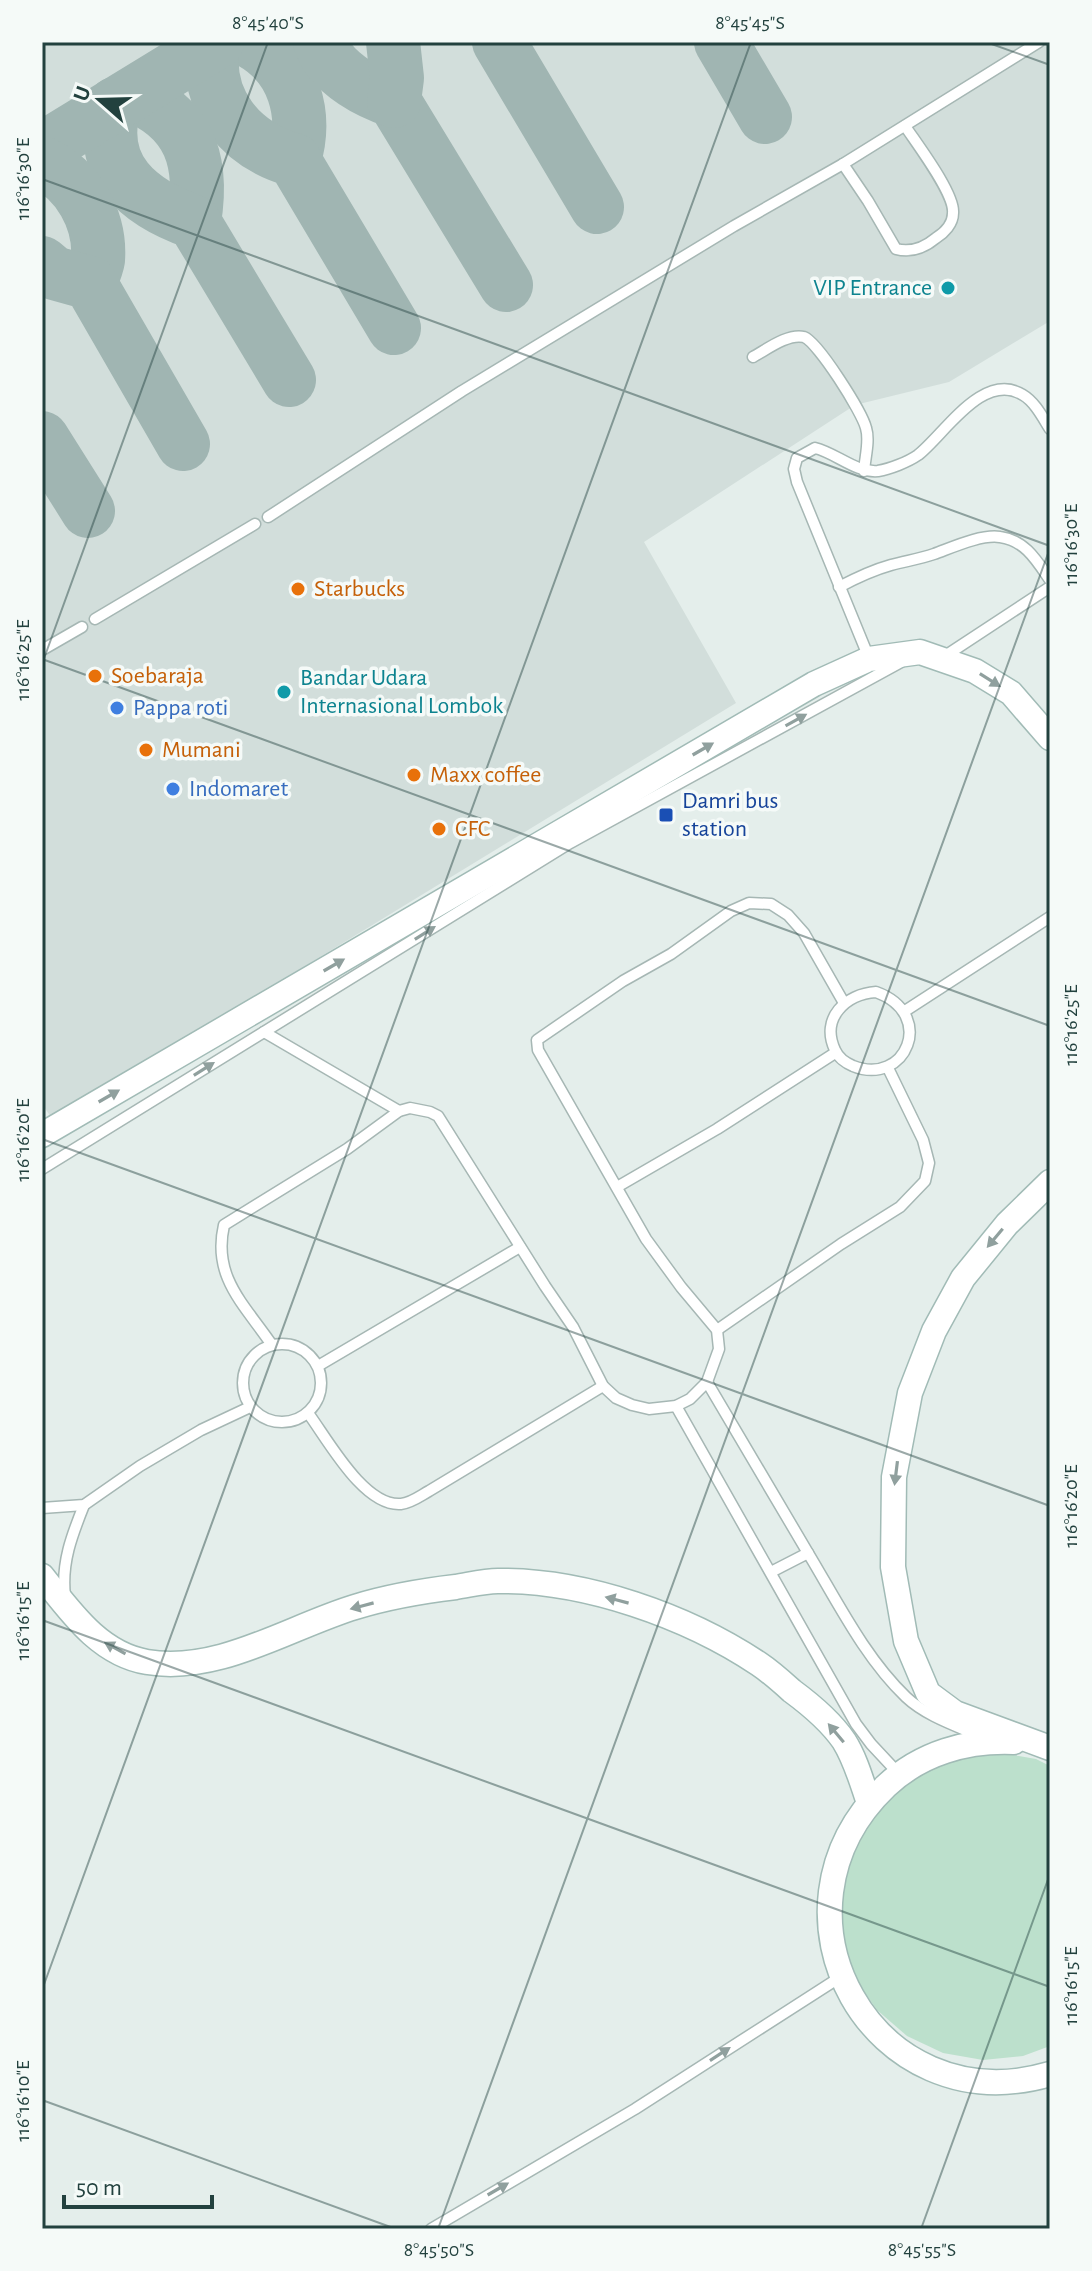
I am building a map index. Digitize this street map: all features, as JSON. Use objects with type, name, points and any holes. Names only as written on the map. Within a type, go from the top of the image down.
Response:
[{"type":"street","points":[[42,1135],[814,684],[869,659],[930,656],[975,671],[1011,693],[1050,738]]},
{"type":"street","points":[[1050,1182],[1007,1224],[963,1278],[934,1331],[910,1393],[894,1477],[893,1567],[906,1641],[928,1693],[955,1713],[1050,1749]]},
{"type":"street","points":[[42,1576],[88,1632],[118,1652],[145,1662],[173,1664],[213,1658],[269,1642],[354,1607],[427,1591],[496,1581],[567,1586],[631,1604],[701,1630],[760,1664],[814,1707],[843,1741],[857,1768],[869,1803]]},
{"type":"street","points":[[1050,1749],[992,1741],[959,1746],[899,1774],[869,1803],[849,1834],[835,1868],[830,1904],[832,1941],[842,1976],[859,2010],[880,2035],[906,2055],[935,2070],[966,2080],[998,2083],[1031,2080],[1050,2074]]},
{"type":"lane","points":[[268,517],[462,391],[734,226],[843,164],[1039,42]]},
{"type":"lane","points":[[843,164],[896,249],[907,252],[934,240],[947,230],[954,214],[951,199],[905,126]]},
{"type":"lane","points":[[753,357],[792,337],[804,337],[815,345],[855,405],[866,428],[868,443],[864,471]]},
{"type":"lane","points":[[869,659],[797,482],[794,469],[797,458],[815,448],[832,453],[864,471],[879,471],[916,456],[958,414],[993,391],[1009,390],[1022,394],[1035,405],[1050,429]]},
{"type":"lane","points":[[95,619],[255,524]]},
{"type":"lane","points":[[839,587],[890,565],[998,536],[1031,552],[1050,580]]},
{"type":"lane","points":[[42,1169],[570,843],[930,656],[1050,587]]},
{"type":"lane","points":[[42,650],[82,627]]},
{"type":"lane","points":[[272,1345],[227,1279],[221,1258],[224,1225],[347,1149],[399,1111],[410,1108],[438,1116],[573,1327],[603,1386],[616,1398],[649,1409],[676,1406],[690,1399],[707,1382],[719,1349],[717,1330],[646,1239],[536,1043],[623,981],[671,954],[731,911],[749,903],[771,904],[788,915],[804,933],[844,1003]]},
{"type":"lane","points":[[905,1011],[1050,917]]},
{"type":"lane","points":[[876,992],[891,998],[905,1011],[910,1024],[909,1042],[900,1058],[888,1068],[867,1071],[848,1064],[835,1053],[832,1023],[837,1010],[844,1003],[861,993],[876,992]]},
{"type":"lane","points":[[264,1032],[399,1111]]},
{"type":"lane","points":[[617,1187],[717,1129],[835,1053]]},
{"type":"lane","points":[[717,1330],[900,1207],[925,1181],[929,1163],[923,1140],[888,1068]]},
{"type":"lane","points":[[318,1366],[520,1247]]},
{"type":"lane","points":[[290,1344],[306,1352],[318,1366],[322,1382],[318,1399],[308,1413],[289,1423],[267,1421],[250,1407],[242,1389],[245,1370],[255,1354],[272,1345],[290,1344]]},
{"type":"lane","points":[[707,1382],[869,1653],[906,1698],[934,1716],[992,1741]]},
{"type":"lane","points":[[308,1413],[371,1495],[398,1505],[408,1503],[521,1438],[603,1386]]},
{"type":"lane","points":[[676,1406],[856,1724],[899,1774]]},
{"type":"lane","points":[[42,1508],[84,1505],[140,1466],[201,1430],[250,1407]]},
{"type":"lane","points":[[66,1606],[63,1583],[65,1563],[84,1505]]},
{"type":"lane","points":[[771,1572],[808,1553]]},
{"type":"lane","points":[[431,2229],[635,2109],[842,1976]]},
{"type":"shaded area","points":[[42,42],[1050,42],[1050,321],[949,382],[855,405],[644,542],[736,703],[53,1120],[42,1104]]},
{"type":"green space","points":[[996,1752],[1036,1759],[1050,1766],[1050,2046],[1023,2056],[983,2060],[943,2053],[907,2036],[877,2010],[854,1977],[840,1940],[844,1860],[886,1793],[957,1756]]},
{"type":"taxiway","points":[[42,149],[217,42]]},
{"type":"taxiway","points":[[251,42],[278,64],[294,93],[299,126],[294,160]]},
{"type":"taxiway","points":[[320,42],[328,57],[343,73],[368,90],[394,101],[506,285]]},
{"type":"taxiway","points":[[393,42],[397,78],[394,101]]},
{"type":"taxiway","points":[[499,42],[597,207]]},
{"type":"taxiway","points":[[721,42],[765,117]]},
{"type":"taxiway","points":[[213,45],[214,84],[230,118],[258,144],[294,160],[394,328]]},
{"type":"taxiway","points":[[132,95],[168,116],[189,145],[197,180],[194,222]]},
{"type":"taxiway","points":[[115,104],[110,127],[111,147],[127,180],[156,205],[194,222],[289,380]]},
{"type":"taxiway","points":[[42,163],[66,179],[85,202],[91,216],[96,230],[98,260],[90,283]]},
{"type":"taxiway","points":[[42,263],[54,273],[90,283],[183,444]]},
{"type":"taxiway","points":[[42,438],[88,511]]},
{"type":"place","name":"VIP Entrance","points":[[948,288]]},
{"type":"place","name":"Starbucks","points":[[298,589]]},
{"type":"place","name":"Soebaraja","points":[[95,676]]},
{"type":"place","name":"Bandar Udara Internasional Lombok","points":[[284,692]]},
{"type":"place","name":"Pappa roti","points":[[117,708]]},
{"type":"place","name":"Mumani","points":[[146,750]]},
{"type":"place","name":"Maxx coffee","points":[[414,775]]},
{"type":"place","name":"Indomaret","points":[[173,789]]},
{"type":"place","name":"Damri bus station","points":[[666,815]]},
{"type":"place","name":"CFC","points":[[439,829]]}]
